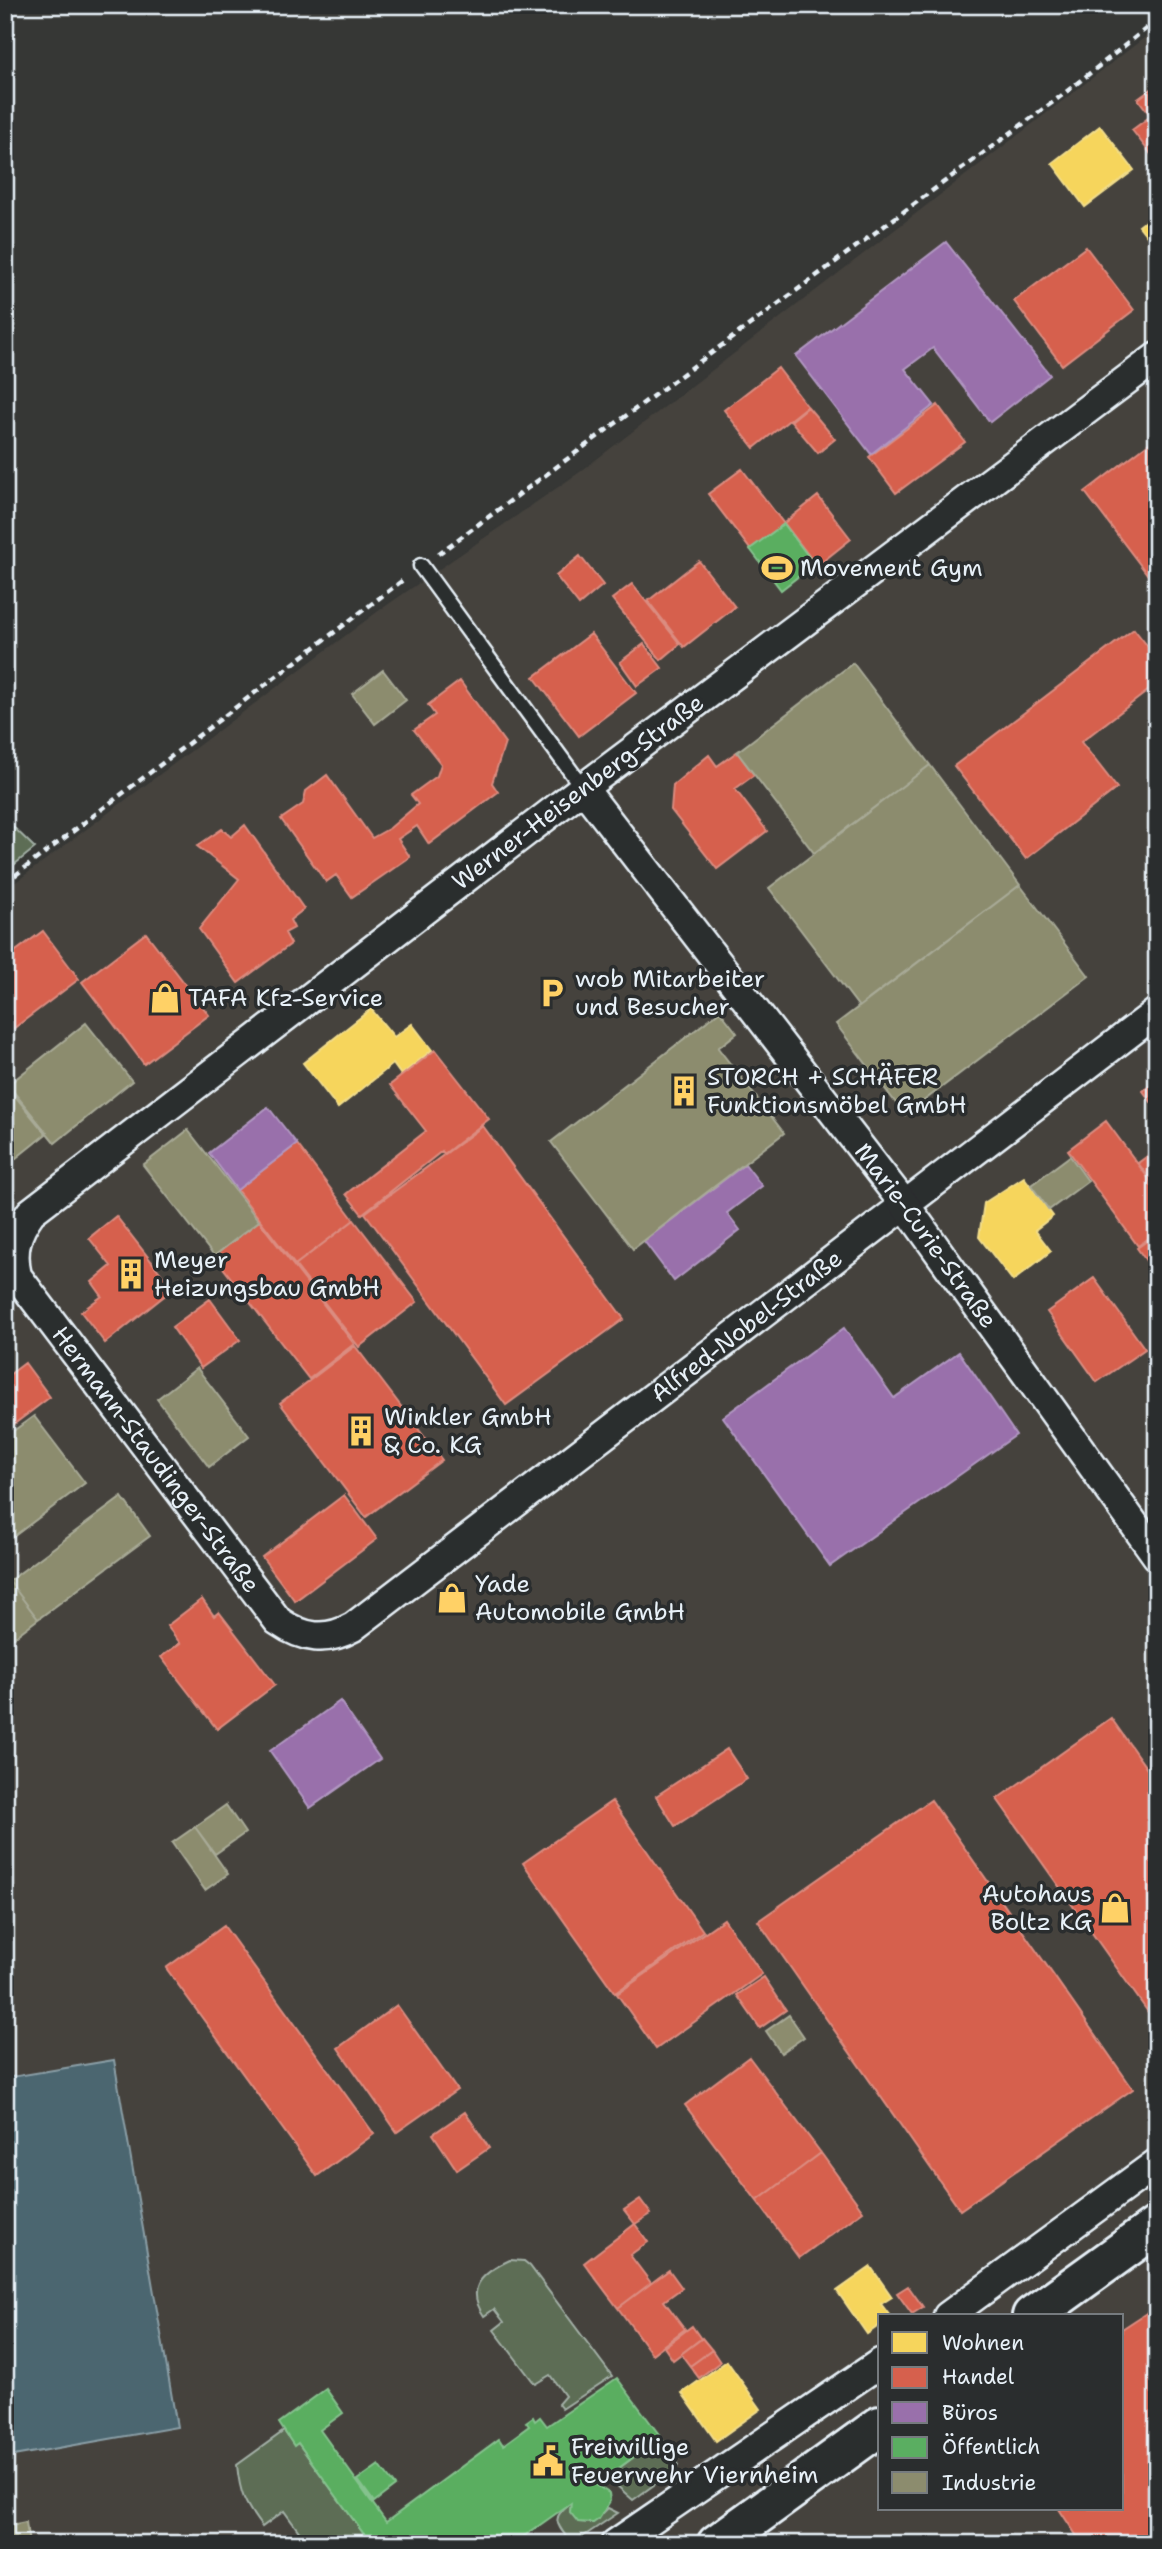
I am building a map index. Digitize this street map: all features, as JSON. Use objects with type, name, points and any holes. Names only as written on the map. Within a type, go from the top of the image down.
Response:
[{"type":"main road","points":[[1035,2314],[1157,2226]]},
{"type":"main road","points":[[717,2544],[878,2427]]},
{"type":"street","name":"Werner-Heisenberg-Straße","points":[[15,1241],[31,1212],[583,788],[1157,357]]},
{"type":"street","name":"Marie-Curie-Straße","points":[[583,788],[905,1205],[1157,1556]]},
{"type":"street","name":"Alfred-Nobel-Straße","points":[[335,1637],[373,1612],[1157,1012]]},
{"type":"street","name":"Hermann-Staudinger-Straße","points":[[15,1241],[13,1259],[16,1276],[278,1621],[303,1635],[335,1637]]},
{"type":"street","points":[[951,2314],[1157,2163]]},
{"type":"street","points":[[615,2544],[878,2364]]},
{"type":"lane","points":[[421,566],[583,788]]},
{"type":"path","points":[[5,883],[421,566],[1061,96],[1157,20]]},
{"type":"shaded area","points":[[1157,28],[1157,2544],[5,2544],[5,890],[377,612],[580,472]]},
{"type":"green space","points":[[5,819],[35,848],[5,872]]},
{"type":"green space","points":[[510,2260],[524,2261],[530,2266],[612,2376],[562,2409],[558,2404],[565,2396],[550,2375],[535,2384],[494,2330],[504,2322],[494,2309],[484,2316],[478,2306],[476,2297],[480,2282],[485,2275]]},
{"type":"green space","points":[[284,2431],[294,2445],[298,2443],[371,2544],[308,2544],[284,2511],[262,2527],[244,2498],[237,2465]]},
{"type":"green space","points":[[661,2437],[678,2465],[633,2500],[607,2477]]},
{"type":"green space","points":[[571,2503],[570,2512],[579,2522],[593,2523],[608,2508],[618,2513],[572,2544],[558,2522],[559,2513]]},
{"type":"water","points":[[114,2060],[177,2427],[13,2456],[5,2412],[5,2078]]},
{"type":"building: Wohnen","points":[[1100,126],[1134,170],[1085,207],[1052,163]]},
{"type":"building: Wohnen","points":[[1157,212],[1157,249],[1139,226]]},
{"type":"building: Wohnen","points":[[371,1009],[394,1037],[412,1024],[432,1050],[401,1075],[393,1064],[338,1108],[303,1063]]},
{"type":"building: Wohnen","points":[[1024,1177],[1053,1216],[1035,1230],[1051,1251],[1013,1281],[979,1237],[984,1203]]},
{"type":"building: Wohnen","points":[[871,2267],[892,2297],[881,2304],[888,2314],[878,2314],[878,2326],[867,2334],[837,2291]]},
{"type":"building: Wohnen","points":[[727,2361],[761,2409],[716,2441],[682,2393]]},
{"type":"building: Handel","points":[[1157,85],[1157,124],[1138,99]]},
{"type":"building: Handel","points":[[1151,116],[1157,124],[1157,162],[1132,130]]},
{"type":"building: Handel","points":[[1086,247],[1134,310],[1062,365],[1014,301]]},
{"type":"building: Handel","points":[[778,368],[807,406],[754,448],[724,410]]},
{"type":"building: Handel","points":[[938,405],[965,442],[896,493],[869,457]]},
{"type":"building: Handel","points":[[808,407],[835,439],[818,453],[791,421]]},
{"type":"building: Handel","points":[[1157,437],[1157,587],[1085,492]]},
{"type":"building: Handel","points":[[742,469],[784,524],[750,549],[708,494]]},
{"type":"building: Handel","points":[[818,496],[851,539],[817,566],[784,523]]},
{"type":"building: Handel","points":[[580,556],[603,585],[579,605],[556,576]]},
{"type":"building: Handel","points":[[699,561],[735,607],[684,647],[648,601]]},
{"type":"building: Handel","points":[[632,584],[680,644],[661,660],[612,599]]},
{"type":"building: Handel","points":[[1134,629],[1157,658],[1157,684],[1081,742],[1117,788],[1026,859],[954,766]]},
{"type":"building: Handel","points":[[591,634],[636,693],[579,736],[534,677]]},
{"type":"building: Handel","points":[[644,644],[662,668],[637,686],[620,662]]},
{"type":"building: Handel","points":[[460,681],[505,743],[492,783],[498,792],[429,844],[417,826],[398,839],[410,857],[352,897],[336,875],[326,882],[281,819],[303,804],[306,791],[327,775],[372,838],[390,828],[418,804],[411,795],[437,776],[441,764],[414,730],[435,715],[428,705]]},
{"type":"building: Handel","points":[[737,752],[754,775],[735,789],[767,831],[717,869],[671,810],[673,785],[709,755],[717,766]]},
{"type":"building: Handel","points":[[245,825],[304,909],[290,920],[294,928],[285,933],[291,944],[238,983],[199,929],[239,879],[197,846],[222,829],[231,837]]},
{"type":"building: Handel","points":[[43,931],[79,979],[5,1035],[5,959]]},
{"type":"building: Handel","points":[[146,933],[209,1015],[144,1064],[82,982]]},
{"type":"building: Handel","points":[[435,1050],[489,1119],[444,1154],[442,1151],[362,1214],[346,1194],[426,1131],[390,1085]]},
{"type":"building: Handel","points":[[1157,1080],[1157,1098],[1151,1102],[1143,1091]]},
{"type":"building: Handel","points":[[1106,1121],[1157,1190],[1157,1232],[1138,1246],[1068,1150]]},
{"type":"building: Handel","points":[[483,1126],[624,1319],[506,1405],[365,1213]]},
{"type":"building: Handel","points":[[297,1144],[354,1220],[295,1265],[237,1190]]},
{"type":"building: Handel","points":[[1157,1149],[1157,1188],[1138,1163]]},
{"type":"building: Handel","name":"Meyer Heizungsbau GmbH","points":[[116,1216],[173,1289],[105,1343],[81,1312],[102,1296],[92,1282],[111,1266],[89,1238]]},
{"type":"building: Handel","points":[[354,1220],[417,1302],[359,1347],[295,1265]]},
{"type":"building: Handel","points":[[259,1221],[354,1344],[309,1379],[214,1256]]},
{"type":"building: Handel","points":[[1157,1234],[1157,1276],[1137,1248]]},
{"type":"building: Handel","points":[[1094,1278],[1145,1349],[1097,1382],[1047,1312]]},
{"type":"building: Handel","points":[[210,1299],[240,1340],[201,1368],[172,1327]]},
{"type":"building: Handel","name":"Winkler GmbH & Co. KG","points":[[355,1346],[442,1460],[366,1517],[280,1403]]},
{"type":"building: Handel","points":[[25,1363],[50,1397],[5,1431],[5,1378]]},
{"type":"building: Handel","points":[[344,1495],[377,1539],[295,1601],[262,1557]]},
{"type":"building: Handel","points":[[202,1599],[214,1616],[219,1612],[275,1685],[217,1729],[161,1657],[180,1643],[167,1626]]},
{"type":"building: Handel","name":"Autohaus Boltz KG","points":[[1111,1718],[1147,1769],[1157,1762],[1157,2017],[1153,2019],[997,1799]]},
{"type":"building: Handel","points":[[727,1749],[747,1779],[675,1826],[656,1796]]},
{"type":"building: Handel","points":[[931,1800],[1133,2089],[960,2210],[758,1921]]},
{"type":"building: Handel","points":[[612,1801],[703,1931],[615,1993],[523,1863]]},
{"type":"building: Handel","points":[[724,1919],[762,1974],[656,2049],[617,1994]]},
{"type":"building: Handel","points":[[224,1926],[374,2134],[317,2176],[166,1968]]},
{"type":"building: Handel","points":[[764,1977],[786,2010],[760,2028],[737,1995]]},
{"type":"building: Handel","points":[[397,2005],[457,2090],[397,2132],[338,2048]]},
{"type":"building: Handel","points":[[749,2057],[821,2153],[757,2201],[685,2105]]},
{"type":"building: Handel","points":[[465,2112],[489,2148],[457,2170],[433,2134]]},
{"type":"building: Handel","points":[[821,2153],[863,2211],[799,2258],[757,2201]]},
{"type":"building: Handel","points":[[640,2199],[651,2214],[635,2224],[624,2210]]},
{"type":"building: Handel","points":[[635,2224],[648,2242],[630,2255],[651,2283],[618,2308],[584,2263]]},
{"type":"building: Handel","points":[[669,2270],[682,2288],[664,2301],[685,2329],[652,2354],[618,2308]]},
{"type":"building: Handel","points":[[908,2286],[923,2307],[912,2314],[897,2293]]},
{"type":"building: Handel","points":[[1157,2306],[1157,2544],[1082,2544],[1060,2510],[1124,2510],[1124,2328]]},
{"type":"building: Handel","points":[[692,2326],[701,2339],[673,2360],[664,2347]]},
{"type":"building: Handel","points":[[702,2338],[712,2350],[690,2366],[681,2354]]},
{"type":"building: Handel","points":[[712,2350],[720,2362],[699,2378],[690,2366]]},
{"type":"building: Büros","points":[[946,242],[1050,375],[990,422],[933,348],[905,369],[934,405],[871,454],[796,356]]},
{"type":"building: Büros","points":[[268,1107],[297,1144],[237,1190],[209,1153]]},
{"type":"building: Büros","points":[[745,1164],[762,1186],[727,1213],[740,1230],[674,1281],[644,1241]]},
{"type":"building: Büros","points":[[844,1328],[894,1398],[959,1352],[1016,1435],[830,1566],[723,1417]]},
{"type":"building: Büros","points":[[340,1701],[380,1759],[310,1808],[270,1751]]},
{"type":"building: Öffentlich","points":[[784,524],[814,564],[781,590],[750,549]]},
{"type":"building: Öffentlich","name":"Freiwillige Feuerwehr Viernheim","points":[[617,2378],[661,2437],[596,2485],[609,2493],[610,2501],[599,2519],[593,2523],[578,2522],[570,2512],[571,2503],[513,2544],[371,2544],[298,2443],[294,2446],[279,2423],[326,2389],[343,2413],[320,2430],[386,2522],[499,2439],[503,2445],[529,2426],[526,2422],[533,2417],[535,2421],[540,2417],[547,2426]]},
{"type":"building: Öffentlich","points":[[379,2465],[395,2486],[374,2502],[358,2480]]},
{"type":"building: Industrie","points":[[853,663],[930,765],[814,853],[737,752]]},
{"type":"building: Industrie","points":[[383,670],[406,700],[375,724],[352,694]]},
{"type":"building: Industrie","points":[[930,765],[1020,885],[859,1007],[769,888]]},
{"type":"building: Industrie","points":[[1020,885],[1089,976],[905,1115],[836,1024]]},
{"type":"building: Industrie","name":"STORCH + SCHÄFER Funktionsmöbel GmbH","points":[[720,1011],[737,1033],[718,1048],[784,1133],[633,1249],[551,1142]]},
{"type":"building: Industrie","points":[[86,1023],[132,1081],[55,1143],[8,1085]]},
{"type":"building: Industrie","points":[[11,1091],[46,1134],[5,1167],[5,1096]]},
{"type":"building: Industrie","points":[[188,1130],[259,1221],[214,1256],[143,1165]]},
{"type":"building: Industrie","points":[[1070,1156],[1088,1181],[1049,1210],[1031,1185]]},
{"type":"building: Industrie","points":[[197,1368],[249,1436],[209,1467],[157,1399]]},
{"type":"building: Industrie","points":[[34,1416],[85,1483],[5,1543],[5,1437]]},
{"type":"building: Industrie","points":[[122,1497],[150,1536],[38,1619],[9,1581]]},
{"type":"building: Industrie","points":[[9,1581],[38,1619],[5,1644],[5,1584]]},
{"type":"building: Industrie","points":[[226,1805],[245,1833],[215,1854],[195,1827]]},
{"type":"building: Industrie","points":[[195,1827],[228,1874],[205,1890],[172,1843]]},
{"type":"building: Industrie","points":[[789,2015],[804,2037],[781,2053],[766,2031]]},
{"type":"building: Industrie","points":[[26,2522],[29,2544],[5,2544],[5,2526]]},
{"type":"place","name":"Movement Gym","points":[[777,568]]},
{"type":"place","name":"wob Mitarbeiter und Besucher","points":[[552,993]]},
{"type":"place","name":"TAFA Kfz-Service","points":[[165,998]]},
{"type":"place","name":"STORCH + SCHÄFER Funktionsmöbel GmbH","points":[[684,1091]]},
{"type":"place","name":"Meyer Heizungsbau GmbH","points":[[131,1274]]},
{"type":"place","name":"Winkler GmbH & Co. KG","points":[[361,1431]]},
{"type":"place","name":"Yade Automobile GmbH","points":[[452,1598]]},
{"type":"place","name":"Autohaus Boltz KG","points":[[1115,1908]]},
{"type":"place","name":"Freiwillige Feuerwehr Viernheim","points":[[548,2461]]}]
